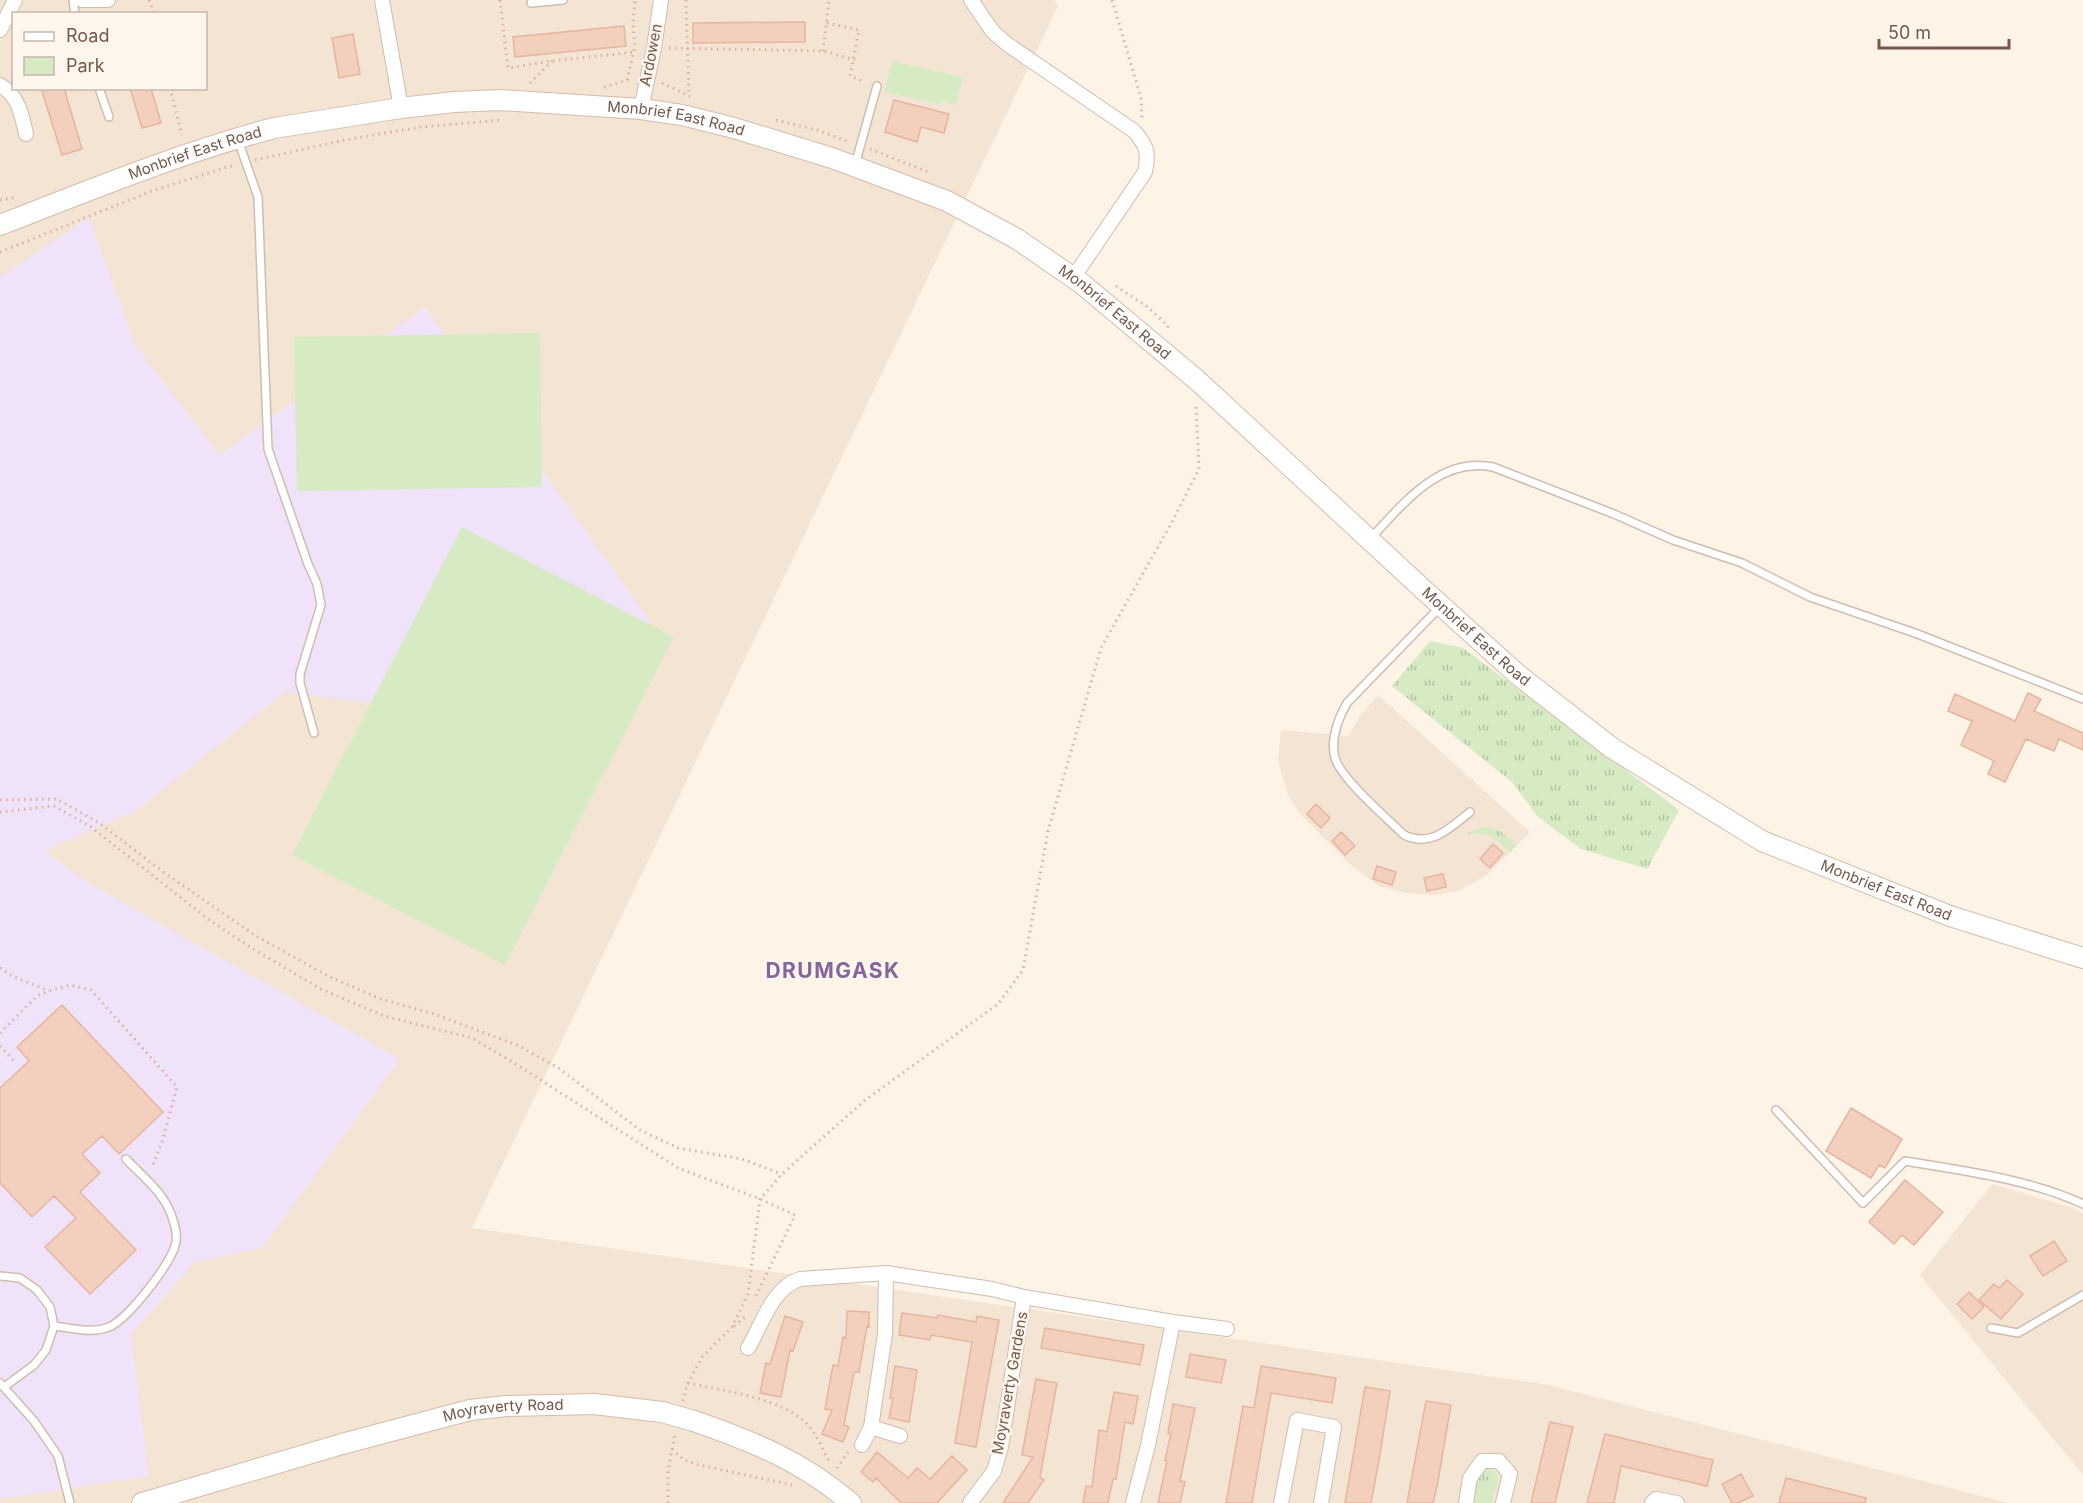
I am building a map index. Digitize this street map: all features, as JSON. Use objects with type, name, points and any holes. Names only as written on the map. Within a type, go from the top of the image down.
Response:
[{"type":"street","points":[[0,30],[15,0]]},
{"type":"street","points":[[82,0],[108,0]]},
{"type":"street","points":[[381,0],[401,108]]},
{"type":"street","name":"Ardowen","points":[[641,109],[661,0]]},
{"type":"street","points":[[971,0],[993,32],[1134,130],[1144,142],[1148,157],[1144,172],[1073,278]]},
{"type":"street","points":[[0,85],[7,89],[20,108],[26,134]]},
{"type":"street","name":"Monbrief East Road","points":[[0,225],[171,159],[274,128],[401,108],[499,100],[641,109],[682,115],[734,128],[854,166],[947,201],[1017,239],[1073,278],[1198,381],[1517,674],[1612,748],[1762,841],[1950,916],[2083,958]]},
{"type":"street","points":[[748,1348],[778,1292],[788,1283],[800,1279],[886,1273],[992,1289],[1024,1297]]},
{"type":"street","points":[[862,1445],[871,1427],[885,1334],[886,1273]]},
{"type":"street","name":"Moyraverty Gardens","points":[[970,1503],[994,1471],[1001,1447],[1024,1297],[1227,1329]]},
{"type":"street","points":[[1133,1503],[1148,1445],[1173,1322]]},
{"type":"street","name":"Moyraverty Road","points":[[142,1503],[342,1444],[470,1410],[507,1406],[594,1404],[662,1412],[776,1452],[829,1484],[851,1503]]},
{"type":"street","points":[[1281,1503],[1297,1420],[1334,1427],[1320,1503]]},
{"type":"street","points":[[871,1427],[900,1436]]},
{"type":"street","points":[[1466,1503],[1470,1478],[1482,1461],[1499,1461],[1510,1474],[1503,1503]]},
{"type":"street","points":[[1652,1503],[1656,1499],[1677,1503]]},
{"type":"lane","points":[[531,3],[563,0]]},
{"type":"lane","points":[[854,166],[877,86]]},
{"type":"lane","points":[[100,90],[109,117]]},
{"type":"lane","points":[[238,138],[258,197],[268,449],[317,584],[321,604],[300,674],[300,683],[314,733]]},
{"type":"lane","points":[[1369,540],[1420,487],[1458,468],[1480,464],[1614,514],[1673,540],[1742,563],[1810,597],[1915,633],[2083,699]]},
{"type":"lane","points":[[1442,605],[1347,704],[1337,722],[1334,743],[1335,758],[1345,776],[1404,834],[1416,840],[1433,838],[1470,812]]},
{"type":"lane","points":[[1776,1110],[1863,1203],[1905,1161],[1992,1176],[2083,1204]]},
{"type":"lane","points":[[54,1326],[86,1330],[108,1327],[127,1315],[169,1259],[176,1241],[174,1222],[166,1201],[126,1159]]},
{"type":"lane","points":[[0,1276],[20,1278],[37,1290],[50,1307],[54,1326],[46,1350],[34,1365],[2,1385],[34,1421],[58,1456],[70,1503]]},
{"type":"lane","points":[[1991,1328],[2018,1333],[2083,1295]]},
{"type":"path","points":[[500,0],[508,68],[635,52]]},
{"type":"path","points":[[627,80],[635,52],[633,24],[635,0]]},
{"type":"path","points":[[686,0],[689,95]]},
{"type":"path","points":[[823,51],[829,0]]},
{"type":"path","points":[[1112,0],[1141,98],[1144,142]]},
{"type":"path","points":[[827,22],[860,30],[850,76],[877,86]]},
{"type":"path","points":[[635,46],[823,51],[855,60]]},
{"type":"path","points":[[529,84],[552,61]]},
{"type":"path","points":[[594,87],[605,87],[627,80],[646,81],[666,84],[695,99]]},
{"type":"path","points":[[521,85],[540,84]]},
{"type":"path","points":[[171,90],[182,135]]},
{"type":"path","points":[[772,119],[817,130],[929,173]]},
{"type":"path","points":[[0,252],[152,190],[246,162],[345,140],[421,127],[504,120]]},
{"type":"path","points":[[0,201],[17,197]]},
{"type":"path","points":[[1111,283],[1149,309],[1168,326],[1160,350]]},
{"type":"path","points":[[732,1327],[748,1294],[760,1199],[782,1174],[864,1101],[998,1004],[1023,970],[1048,831],[1101,648],[1199,469],[1196,401],[1198,381]]},
{"type":"path","points":[[0,800],[57,799],[99,823],[239,925],[330,977],[381,999],[434,1014],[517,1045],[557,1067],[640,1130],[678,1148],[742,1159],[782,1174]]},
{"type":"path","points":[[0,812],[54,806],[91,827],[208,919],[253,949],[321,989],[384,1016],[472,1038],[512,1061],[678,1168],[760,1199],[795,1215],[754,1300]]},
{"type":"path","points":[[0,968],[12,976],[49,991]]},
{"type":"path","points":[[0,1033],[37,996],[70,986],[92,990],[177,1087],[162,1142],[147,1180]]},
{"type":"path","points":[[0,1046],[14,1061]]},
{"type":"path","points":[[668,1503],[668,1471],[672,1449],[684,1418],[687,1383],[703,1356],[732,1327],[747,1317]]},
{"type":"path","points":[[687,1383],[758,1399],[795,1414],[807,1425],[834,1468],[853,1445],[862,1445]]},
{"type":"path","points":[[672,1449],[684,1460],[699,1465],[798,1486]]},
{"type":"shaded area","points":[[0,0],[1055,0],[1058,6],[472,1228],[1549,1385],[2008,1503],[0,1503]]},
{"type":"shaded area","points":[[89,217],[135,345],[220,455],[425,307],[651,622],[434,781],[372,703],[285,692],[136,811],[44,851],[90,884],[400,1059],[262,1248],[195,1262],[131,1334],[149,1476],[0,1499],[0,277]]},
{"type":"shaded area","points":[[1378,695],[1530,832],[1487,875],[1458,891],[1437,895],[1405,893],[1379,886],[1353,867],[1300,814],[1288,795],[1278,761],[1281,730],[1348,736],[1360,716]]},
{"type":"shaded area","points":[[1992,1184],[2076,1209],[2083,1214],[2083,1475],[1920,1275]]},
{"type":"green space","points":[[892,61],[962,77],[956,105],[943,102],[939,104],[884,92]]},
{"type":"green space","points":[[540,333],[542,487],[297,491],[294,337]]},
{"type":"green space","points":[[462,527],[674,637],[505,965],[292,855]]},
{"type":"green space","points":[[1430,641],[1463,648],[1679,810],[1647,869],[1581,849],[1537,816],[1512,782],[1392,686]]},
{"type":"green space","points":[[1483,827],[1498,830],[1516,845],[1510,853],[1491,836],[1466,834]]},
{"type":"green space","points":[[1490,1468],[1497,1473],[1498,1481],[1492,1503],[1473,1503],[1478,1477],[1482,1469]]},
{"type":"building","points":[[805,22],[805,42],[693,43],[693,23]]},
{"type":"building","points":[[624,26],[626,46],[515,57],[513,37]]},
{"type":"building","points":[[353,34],[360,74],[339,78],[332,38]]},
{"type":"building","points":[[42,90],[65,90],[82,149],[62,155]]},
{"type":"building","points":[[131,90],[152,90],[161,123],[142,128]]},
{"type":"building","points":[[894,100],[949,114],[944,133],[921,127],[917,142],[885,132]]},
{"type":"building","points":[[2028,693],[2041,699],[2034,711],[2083,733],[2083,750],[2059,739],[2054,751],[2026,739],[2005,782],[1988,774],[1994,761],[1961,745],[1972,721],[1948,711],[1955,694],[2015,721]]},
{"type":"building","points":[[1316,804],[1330,818],[1321,828],[1307,814]]},
{"type":"building","points":[[1341,832],[1355,846],[1345,855],[1332,841]]},
{"type":"building","points":[[1493,844],[1503,853],[1490,868],[1480,859]]},
{"type":"building","points":[[1377,866],[1396,872],[1392,885],[1373,879]]},
{"type":"building","points":[[1443,874],[1446,887],[1427,891],[1424,878]]},
{"type":"building","points":[[62,1005],[163,1112],[119,1154],[102,1136],[82,1154],[100,1173],[80,1192],[136,1250],[90,1294],[45,1247],[76,1218],[54,1196],[32,1217],[0,1183],[0,1088],[29,1061],[17,1047]]},
{"type":"building","points":[[1851,1108],[1902,1139],[1885,1168],[1879,1165],[1871,1178],[1826,1151]]},
{"type":"building","points":[[1905,1180],[1943,1212],[1914,1245],[1902,1235],[1894,1244],[1869,1222]]},
{"type":"building","points":[[2054,1241],[2067,1261],[2043,1276],[2030,1256]]},
{"type":"building","points":[[2007,1280],[2023,1294],[2001,1319],[1979,1300],[1994,1284],[1999,1288]]},
{"type":"building","points":[[1969,1292],[1984,1307],[1972,1319],[1957,1304]]},
{"type":"building","points":[[847,1311],[869,1312],[869,1327],[867,1326],[859,1372],[854,1372],[844,1425],[849,1427],[843,1442],[822,1434],[832,1410],[825,1409],[833,1365],[838,1366],[843,1337],[846,1338]]},
{"type":"building","points":[[902,1313],[937,1318],[938,1315],[976,1322],[977,1316],[999,1320],[976,1447],[955,1443],[972,1342],[931,1335],[930,1340],[899,1335]]},
{"type":"building","points":[[785,1316],[803,1322],[793,1351],[790,1350],[781,1397],[760,1393],[766,1363],[770,1364]]},
{"type":"building","points":[[1045,1328],[1144,1345],[1140,1365],[1041,1348]]},
{"type":"building","points":[[1190,1354],[1226,1360],[1221,1383],[1186,1377]]},
{"type":"building","points":[[895,1366],[917,1370],[909,1422],[889,1418]]},
{"type":"building","points":[[1261,1366],[1336,1378],[1332,1403],[1271,1393],[1252,1503],[1226,1503],[1243,1406],[1254,1408]]},
{"type":"building","points":[[1036,1379],[1057,1383],[1040,1477],[1044,1480],[1028,1503],[1003,1503],[1033,1457],[1022,1455]]},
{"type":"building","points":[[1365,1387],[1390,1391],[1380,1454],[1371,1503],[1345,1503]]},
{"type":"building","points":[[1114,1392],[1138,1396],[1133,1424],[1125,1422],[1116,1479],[1113,1479],[1108,1503],[1083,1503],[1086,1486],[1092,1487],[1099,1430],[1107,1432]]},
{"type":"building","points":[[1426,1401],[1451,1405],[1438,1481],[1433,1503],[1407,1503]]},
{"type":"building","points":[[1173,1404],[1195,1408],[1180,1481],[1185,1482],[1180,1503],[1158,1503],[1167,1461],[1165,1460],[1171,1434],[1168,1433]]},
{"type":"building","points":[[1550,1422],[1573,1427],[1555,1503],[1531,1503]]},
{"type":"building","points":[[1605,1434],[1713,1460],[1707,1486],[1621,1466],[1614,1503],[1587,1503]]},
{"type":"building","points":[[877,1452],[908,1478],[917,1468],[930,1479],[952,1456],[967,1470],[937,1503],[901,1503],[876,1478],[873,1482],[861,1472]]},
{"type":"building","points":[[1741,1474],[1753,1496],[1738,1503],[1732,1503],[1722,1484]]},
{"type":"building","points":[[1786,1478],[1866,1498],[1865,1503],[1779,1503]]},
{"type":"district","name":"DRUMGASK","points":[[833,971]]}]
